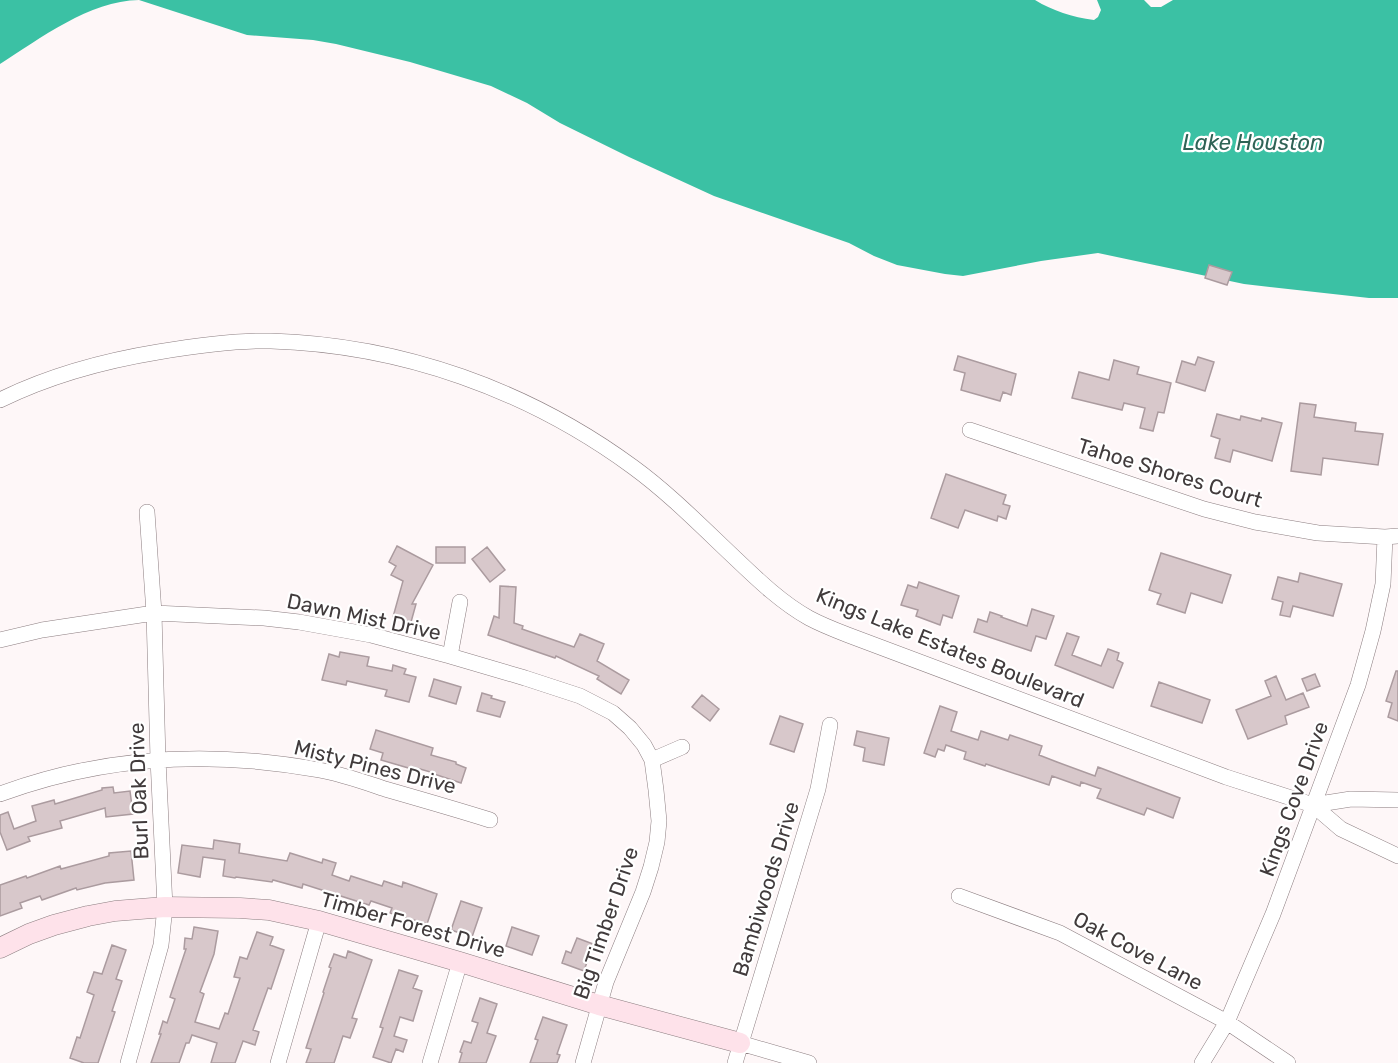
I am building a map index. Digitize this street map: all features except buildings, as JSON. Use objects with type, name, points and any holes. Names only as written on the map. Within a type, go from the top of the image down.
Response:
[{"type":"street","name":"Kings Lake Estates Boulevard","points":[[0,400],[49,378],[85,367],[185,347],[238,343],[280,341],[359,350],[403,358],[453,373],[547,412],[606,448],[669,496],[753,575],[808,617],[848,635],[1226,777],[1313,805],[1341,829],[1398,856]]},
{"type":"street","name":"Tahoe Shores Court","points":[[970,430],[1203,508],[1255,522],[1318,533],[1392,536]]},
{"type":"street","name":"Burl Oak Drive","points":[[128,1063],[161,945],[165,907],[154,613],[147,512]]},
{"type":"street","name":"Kings Cove Drive","points":[[1202,1063],[1227,1022],[1273,914],[1358,685],[1373,632],[1392,536]]},
{"type":"street","points":[[450,656],[460,602]]},
{"type":"street","name":"Dawn Mist Drive","points":[[0,640],[53,628],[154,613],[264,618],[299,622],[371,636],[450,656],[580,696],[603,707],[622,720],[644,745],[652,760]]},
{"type":"street","name":"Bambiwoods Drive","points":[[735,1063],[818,789],[830,725]]},
{"type":"street","points":[[652,760],[682,747]]},
{"type":"street","name":"Misty Pines Drive","points":[[0,794],[46,779],[81,771],[159,759],[232,759],[320,770],[490,820]]},
{"type":"street","name":"Big Timber Drive","points":[[583,1063],[606,982],[643,892],[657,842],[658,821],[652,760]]},
{"type":"street","name":"Kings Lake Estates Boulevard","points":[[1313,805],[1351,799],[1398,800]]},
{"type":"street","name":"Oak Cove Lane","points":[[959,896],[1060,933],[1227,1022],[1288,1063]]},
{"type":"street","name":"Timber Forest Drive","points":[[0,948],[37,931],[88,916],[115,911],[165,907],[269,910],[319,921],[599,1005],[809,1063]]},
{"type":"street","points":[[278,1063],[319,921]]},
{"type":"street","points":[[430,1063],[460,962]]},
{"type":"water","points":[[0,0],[139,0],[120,2],[84,14],[0,64]]},
{"type":"water","name":"Lake Houston","points":[[139,0],[1035,0],[1063,13],[1094,20],[1101,10],[1097,0],[1144,0],[1151,7],[1161,7],[1173,0],[1398,0],[1398,298],[1369,298],[1244,284],[1098,253],[963,276],[897,265],[849,243],[714,196],[560,123],[527,103],[491,86],[410,62],[336,44],[247,35]]}]
